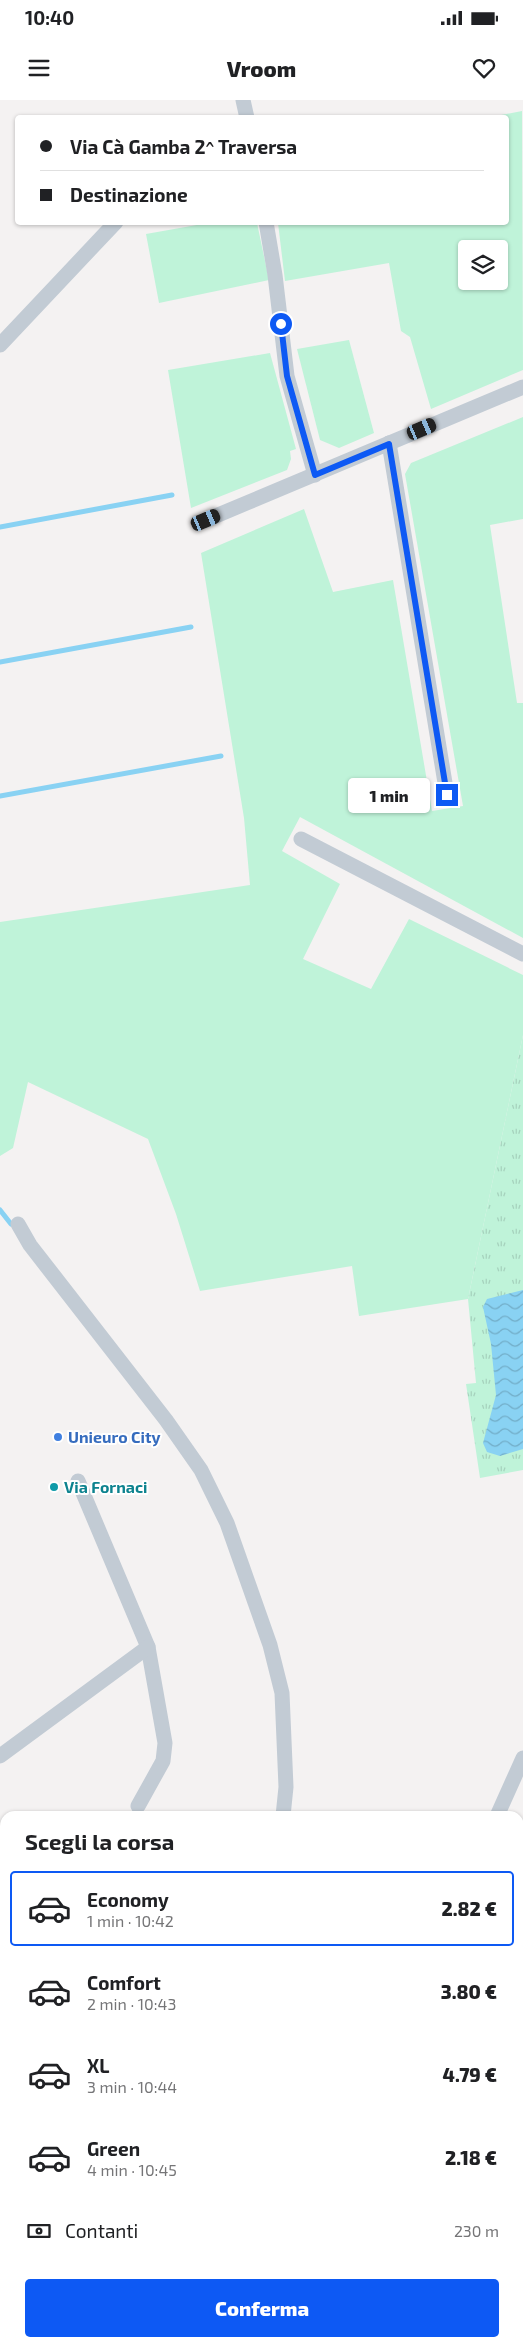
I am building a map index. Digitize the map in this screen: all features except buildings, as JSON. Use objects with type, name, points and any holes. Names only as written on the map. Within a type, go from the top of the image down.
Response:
[{"type":"street","points":[[243,100],[246,115]]},
{"type":"street","points":[[0,345],[113,225]]},
{"type":"street","points":[[267,225],[276,275],[287,376],[315,475]]},
{"type":"street","points":[[206,520],[523,387]]},
{"type":"street","points":[[389,444],[447,795]]},
{"type":"street","points":[[301,839],[523,954]]},
{"type":"street","points":[[18,1224],[30,1245],[166,1420],[201,1470],[227,1523],[270,1644],[282,1693],[286,1787],[284,1811]]},
{"type":"street","points":[[78,1481],[148,1647],[165,1743],[163,1761],[138,1806]]},
{"type":"street","points":[[1,1754],[148,1647]]},
{"type":"street","points":[[499,1811],[523,1758]]},
{"type":"green space","points":[[522,111],[523,370],[431,409],[410,337],[401,331],[389,263],[285,281],[278,225],[509,225],[509,115],[501,115]]},
{"type":"green space","points":[[197,225],[257,225],[269,280],[159,303],[146,234]]},
{"type":"green space","points":[[349,340],[374,433],[339,448],[320,440],[297,349]]},
{"type":"green space","points":[[270,353],[296,449],[290,451],[291,459],[287,470],[191,508],[168,370]]},
{"type":"green space","points":[[523,417],[523,519],[490,525],[517,703],[523,703],[523,938],[300,817],[282,851],[340,884],[303,959],[371,989],[409,919],[523,975],[523,1035],[468,1299],[359,1316],[352,1266],[200,1291],[176,1214],[148,1139],[28,1082],[13,1148],[0,1156],[0,922],[250,885],[244,818],[201,553],[304,509],[333,592],[393,580],[432,811],[463,806],[405,474],[411,463]]},
{"type":"green space","points":[[523,1035],[523,1470],[480,1478],[466,1384],[476,1383],[468,1299]]},
{"type":"water","points":[[523,1290],[523,1449],[500,1456],[487,1452],[483,1443],[496,1395],[491,1344],[483,1307],[487,1299]]},
{"type":"waterway","points":[[0,527],[172,495]]},
{"type":"waterway","points":[[0,662],[191,627]]},
{"type":"waterway","points":[[0,796],[221,756]]},
{"type":"waterway","points":[[0,1210],[11,1224]]},
{"type":"place","name":"Unieuro City","points":[[58,1437]]},
{"type":"place","name":"Via Fornaci","points":[[54,1487]]},
{"type":"route","points":[[281,324],[287,376],[315,475],[389,444],[447,795]]}]
